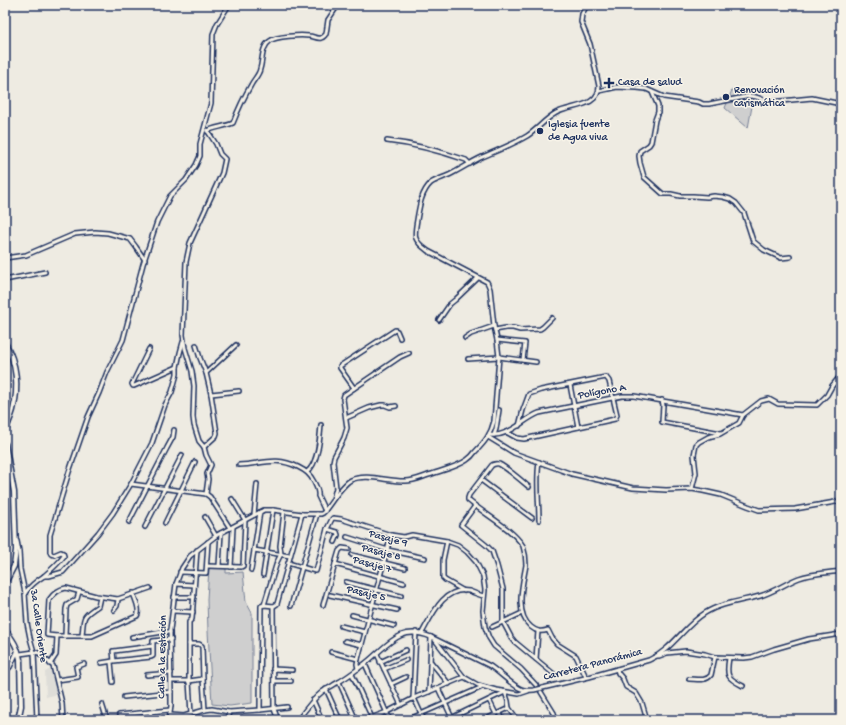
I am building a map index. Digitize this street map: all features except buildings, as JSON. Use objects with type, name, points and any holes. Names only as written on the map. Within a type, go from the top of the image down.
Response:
[{"type":"main road","points":[[5,343],[12,358],[16,386],[15,402],[5,430]]},
{"type":"main road","points":[[5,444],[14,487],[15,536],[15,561],[5,583]]},
{"type":"main road","points":[[5,629],[19,652],[21,664],[21,710],[18,720]]},
{"type":"street","points":[[25,593],[29,587],[44,576],[64,556],[61,552],[54,555],[50,552],[50,535],[62,494],[88,417],[107,372],[123,340],[157,222],[170,196],[186,180],[200,156],[200,144],[211,104],[213,34],[217,24],[229,5]]},
{"type":"street","points":[[203,132],[233,124],[252,83],[260,71],[266,44],[270,40],[274,38],[306,36],[322,38],[326,34],[328,20],[338,5]]},
{"type":"street","points":[[239,465],[257,464],[272,460],[289,463],[307,472],[317,488],[319,494],[318,496],[325,511],[345,484],[353,480],[360,478],[380,478],[411,481],[468,460],[485,442],[489,436],[494,421],[498,357],[492,300],[489,286],[487,282],[419,245],[415,235],[420,204],[426,190],[433,182],[527,136],[555,113],[580,106],[590,101],[597,95],[599,91],[598,80],[591,47],[581,22],[582,14],[587,5]]},
{"type":"street","points":[[599,91],[617,87],[637,88],[664,97],[699,102],[703,104],[750,96],[755,96],[771,102],[812,98],[841,104]]},
{"type":"street","points":[[652,92],[658,106],[658,112],[651,142],[640,151],[639,156],[644,177],[663,194],[680,196],[723,196],[730,199],[736,203],[744,213],[753,241],[764,250],[780,258],[790,257]]},
{"type":"street","points":[[206,494],[208,480],[207,474],[211,465],[204,447],[199,441],[194,425],[194,386],[184,340],[186,262],[190,243],[219,181],[225,162],[225,159],[220,154],[216,144],[207,130]]},
{"type":"street","points":[[386,141],[403,142],[430,149],[466,160],[470,164]]},
{"type":"street","points":[[5,258],[26,256],[75,234],[96,232],[108,233],[130,239],[145,260]]},
{"type":"street","points":[[5,280],[45,272]]},
{"type":"street","points":[[439,320],[450,304],[478,278]]},
{"type":"street","points":[[465,338],[471,334],[495,328],[514,328],[520,330],[540,328],[552,318]]},
{"type":"street","points":[[354,388],[340,366],[395,330],[397,330],[400,338]]},
{"type":"street","points":[[44,576],[63,572],[113,514],[132,484],[152,443],[165,405],[172,392],[184,340]]},
{"type":"street","points":[[497,340],[525,343],[523,360]]},
{"type":"street","points":[[196,345],[206,373],[217,433],[216,436],[204,447]]},
{"type":"street","points":[[206,373],[236,345]]},
{"type":"street","points":[[149,349],[132,384],[133,386],[177,367]]},
{"type":"street","points":[[333,500],[336,488],[333,462],[347,428],[344,395],[400,357],[409,353]]},
{"type":"street","points":[[468,360],[498,357],[536,362]]},
{"type":"street","points":[[692,489],[696,473],[694,455],[696,445],[708,437],[722,433],[739,423],[743,415],[761,401],[769,399],[778,404],[817,405],[827,395],[841,375]]},
{"type":"street","points":[[506,432],[518,438],[524,439],[615,419],[617,415],[609,381],[606,377],[541,390],[529,394],[519,426]]},
{"type":"street","points":[[570,385],[578,427]]},
{"type":"street","points":[[211,394],[238,391]]},
{"type":"street","name":"Polígono A","points":[[489,436],[514,429],[532,416],[539,413],[622,396],[662,400],[743,415]]},
{"type":"street","points":[[662,400],[662,422],[722,433]]},
{"type":"street","points":[[346,418],[369,408],[381,405],[390,407],[396,406]]},
{"type":"street","points":[[494,435],[499,410]]},
{"type":"street","points":[[307,472],[313,465],[320,440],[321,425]]},
{"type":"street","points":[[129,522],[173,436],[174,430]]},
{"type":"street","points":[[489,436],[514,453],[572,474],[633,488],[666,490],[692,489],[721,495],[759,510],[795,509],[841,502]]},
{"type":"street","points":[[145,527],[182,454]]},
{"type":"street","points":[[165,523],[195,462]]},
{"type":"street","points":[[539,462],[537,488],[539,520]]},
{"type":"street","points":[[529,487],[505,468],[499,464],[496,464],[492,465],[468,500],[518,539],[523,548],[526,564],[521,594],[522,613],[528,624],[533,628],[541,632],[548,630],[557,644],[576,656],[586,677]]},
{"type":"street","points":[[481,480],[532,518]]},
{"type":"street","points":[[132,484],[206,494],[210,497],[232,527],[231,567]]},
{"type":"street","points":[[254,515],[257,484]]},
{"type":"street","points":[[207,566],[243,566],[245,520],[232,500]]},
{"type":"street","points":[[475,506],[461,525],[492,551],[503,589],[503,622],[515,642],[555,675]]},
{"type":"street","name":"Calle a la Estación","points":[[169,720],[171,692],[170,632],[174,597],[180,572],[190,556],[216,536],[264,510],[302,514],[317,514],[325,511]]},
{"type":"street","points":[[263,575],[273,510]]},
{"type":"street","points":[[251,570],[260,512]]},
{"type":"street","points":[[260,710],[261,607],[264,605],[277,562],[281,554],[280,546],[284,512]]},
{"type":"street","points":[[264,605],[275,606],[277,604],[302,514]]},
{"type":"street","points":[[291,606],[317,514]]},
{"type":"street","points":[[205,516],[216,536]]},
{"type":"street","points":[[288,563],[315,571],[317,569],[327,529],[333,518],[341,519],[391,535],[404,537],[412,535],[447,541],[458,545],[476,562],[483,576],[485,590],[483,611],[485,628],[489,638],[494,646],[521,669],[536,685]]},
{"type":"street","points":[[327,529],[337,532],[338,535],[335,542]]},
{"type":"street","points":[[219,566],[221,533]]},
{"type":"street","points":[[358,669],[358,659],[391,535]]},
{"type":"street","name":"3a Calle Oriente","points":[[15,536],[20,551],[20,569],[25,593],[27,623],[34,652],[37,720]]},
{"type":"street","name":"Pasaje 9","points":[[347,537],[388,550],[425,558]]},
{"type":"street","points":[[447,541],[443,560],[443,578],[464,591]]},
{"type":"street","points":[[180,572],[206,573],[208,542]]},
{"type":"street","points":[[323,604],[339,551],[342,548],[349,549]]},
{"type":"street","points":[[191,714],[189,681],[189,623],[192,620],[193,612],[197,550]]},
{"type":"street","points":[[254,550],[290,556]]},
{"type":"street","name":"Pasaje 8","points":[[352,555],[405,568]]},
{"type":"street","name":"Pasaje 7","points":[[335,564],[404,583]]},
{"type":"street","name":"Carretera Panorámica","points":[[416,632],[433,638],[490,666],[519,688],[534,690],[649,660],[670,646],[698,619],[712,609],[770,593],[805,576],[841,571]]},
{"type":"street","points":[[346,582],[401,596]]},
{"type":"street","points":[[176,584],[194,586]]},
{"type":"street","points":[[133,593],[139,610],[138,616],[92,636],[47,635],[50,600],[52,596],[62,589],[66,588],[100,597],[118,599],[133,593],[150,588]]},
{"type":"street","points":[[422,633],[443,600],[449,594],[457,591],[469,591],[484,596]]},
{"type":"street","points":[[65,636],[67,605],[77,599],[79,592]]},
{"type":"street","name":"Pasaje 5","points":[[330,595],[397,610]]},
{"type":"street","points":[[82,636],[83,620],[85,615],[98,606],[100,597]]},
{"type":"street","points":[[174,597],[194,597]]},
{"type":"street","points":[[114,610],[117,606],[118,599]]},
{"type":"street","points":[[273,606],[274,709],[278,720]]},
{"type":"street","points":[[173,611],[193,612]]},
{"type":"street","points":[[492,627],[522,613]]},
{"type":"street","points":[[352,615],[394,626]]},
{"type":"street","points":[[341,626],[366,632]]},
{"type":"street","points":[[536,659],[538,631]]},
{"type":"street","points":[[132,637],[170,632]]},
{"type":"street","points":[[298,720],[313,700],[326,689],[352,674],[396,637],[416,632],[414,698],[424,720]]},
{"type":"street","points":[[657,656],[686,651],[715,657],[744,658],[752,657],[809,639],[841,634]]},
{"type":"street","points":[[50,664],[56,655],[57,636]]},
{"type":"street","points":[[429,692],[430,661],[433,638]]},
{"type":"street","points":[[433,638],[464,677],[481,686],[519,694],[534,690]]},
{"type":"street","points":[[100,663],[153,656],[153,641],[171,639]]},
{"type":"street","points":[[345,641],[362,645]]},
{"type":"street","points":[[189,644],[199,644],[202,646],[206,710]]},
{"type":"street","points":[[113,682],[112,661],[114,650],[153,646]]},
{"type":"street","points":[[380,662],[406,650]]},
{"type":"street","points":[[5,672],[19,652],[39,653],[53,666],[62,703],[63,720]]},
{"type":"street","points":[[331,652],[358,659]]},
{"type":"street","points":[[377,654],[401,705]]},
{"type":"street","points":[[689,679],[710,678],[715,657]]},
{"type":"street","points":[[729,658],[727,669],[728,675],[734,681],[743,686]]},
{"type":"street","points":[[384,669],[406,660]]},
{"type":"street","points":[[430,661],[449,684]]},
{"type":"street","points":[[57,680],[78,677],[76,667],[84,664]]},
{"type":"street","points":[[365,664],[390,720]]},
{"type":"street","points":[[274,669],[292,670]]},
{"type":"street","points":[[617,669],[626,687],[636,694],[642,703],[647,720]]},
{"type":"street","points":[[147,674],[171,674]]},
{"type":"street","points":[[352,674],[372,719]]},
{"type":"street","points":[[391,684],[406,677]]},
{"type":"street","points":[[365,720],[372,719],[414,698],[464,677]]},
{"type":"street","points":[[171,681],[203,679]]},
{"type":"street","points":[[274,681],[291,682]]},
{"type":"street","points":[[339,682],[356,720]]},
{"type":"street","points":[[407,720],[480,688],[481,686]]},
{"type":"street","points":[[438,688],[452,719]]},
{"type":"street","points":[[326,689],[340,720]]},
{"type":"street","points":[[124,697],[171,692]]},
{"type":"street","points":[[447,720],[452,719],[505,692]]},
{"type":"street","points":[[505,692],[510,708],[518,720]]},
{"type":"street","points":[[540,692],[554,714],[556,720]]},
{"type":"street","points":[[313,700],[322,720]]},
{"type":"street","points":[[489,700],[496,714]]},
{"type":"street","points":[[102,704],[107,720]]},
{"type":"street","points":[[170,714],[184,716],[212,709],[229,712],[287,707]]},
{"type":"street","points":[[485,720],[510,708]]},
{"type":"street","points":[[121,720],[119,715],[170,710]]},
{"type":"street","points":[[150,712],[152,719]]},
{"type":"street","points":[[227,720],[229,712]]},
{"type":"street","points":[[500,712],[503,720]]},
{"type":"shaded area","points":[[732,90],[753,101],[748,128],[725,108]]},
{"type":"shaded area","points":[[209,568],[226,568],[226,573],[243,572],[246,602],[252,613],[252,703],[230,706],[212,704],[207,599]]},
{"type":"shaded area","points":[[51,669],[58,694],[46,697],[45,672]]},
{"type":"place","name":"Casa de salud","points":[[609,83]]},
{"type":"place","name":"Renovación carismática","points":[[726,97]]},
{"type":"place","name":"Iglesia fuente de Agua viva","points":[[540,131]]}]
